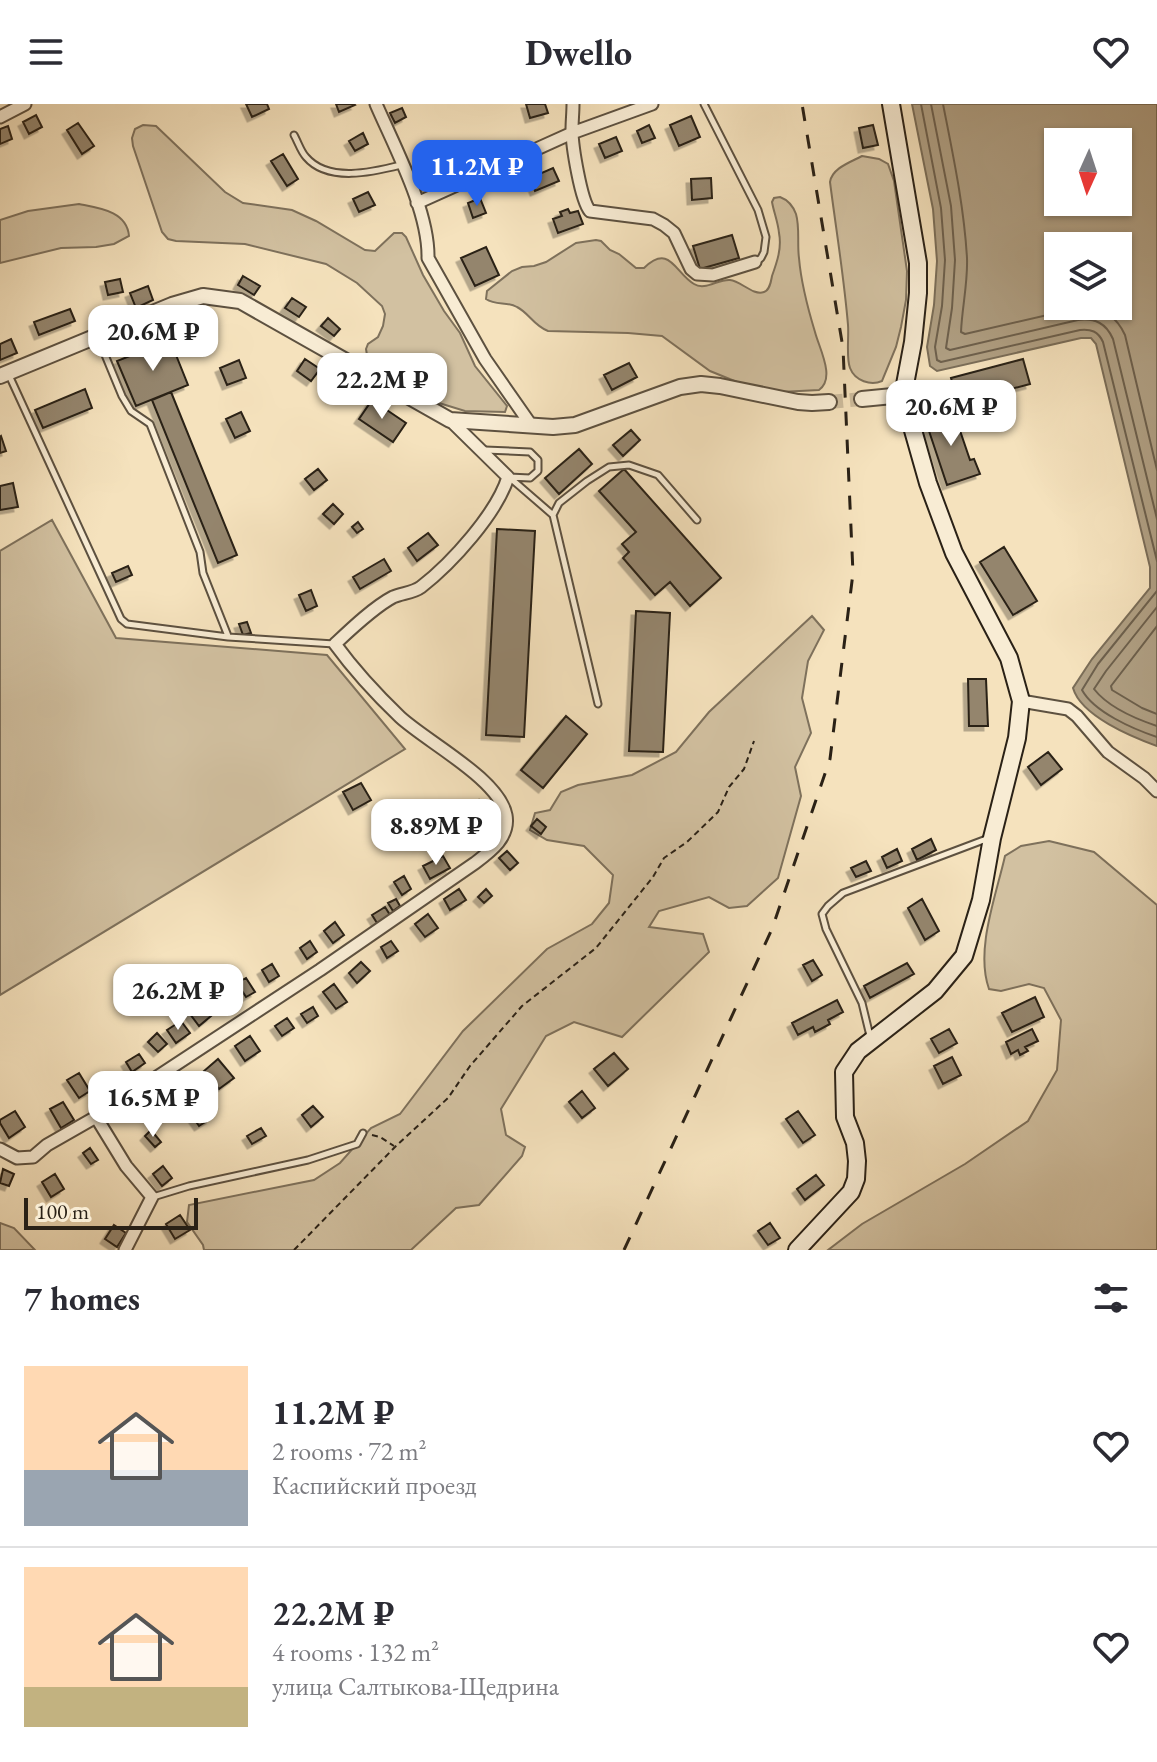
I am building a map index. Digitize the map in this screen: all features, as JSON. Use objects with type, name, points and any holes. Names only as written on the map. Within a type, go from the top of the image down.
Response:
[{"type":"main road","points":[[797,1250],[851,1192],[856,1179],[855,1143],[845,1117],[844,1072],[858,1051],[935,991],[964,956],[981,900],[992,838],[1017,738],[1021,701],[1009,658],[954,553],[928,483],[903,395],[916,317],[918,263],[891,104]]},
{"type":"street","points":[[0,117],[25,104]]},
{"type":"street","points":[[376,104],[417,203],[429,241],[428,258],[485,359],[531,425]]},
{"type":"street","points":[[573,104],[572,133],[581,187],[590,211],[653,219],[664,225],[674,233],[691,269],[697,274],[713,275],[755,262]]},
{"type":"street","points":[[417,203],[572,133],[652,104]]},
{"type":"street","points":[[0,1149],[17,1158],[33,1157],[47,1145],[96,1117],[320,970],[495,848],[506,831],[506,816],[500,799],[478,776],[402,719],[356,673],[335,644],[394,597],[418,590],[487,518],[504,492],[508,477],[450,420],[240,301],[203,296],[172,305],[4,374]]},
{"type":"street","points":[[450,420],[553,427],[575,425],[680,387],[701,384],[798,402],[829,402]]},
{"type":"street","points":[[862,399],[903,395]]},
{"type":"street","points":[[1021,701],[1068,709],[1108,752],[1157,791]]},
{"type":"street","points":[[96,1117],[126,1166],[152,1197],[125,1250]]},
{"type":"lane","points":[[704,104],[758,210],[766,237],[764,252],[755,262]]},
{"type":"lane","points":[[294,135],[305,157],[329,171],[352,174],[402,164]]},
{"type":"lane","points":[[97,337],[131,411],[150,424],[200,552],[203,573],[228,637]]},
{"type":"lane","points":[[4,374],[121,619],[127,624],[228,637],[335,644]]},
{"type":"lane","points":[[482,450],[530,452],[538,460],[538,471],[530,478],[508,477]]},
{"type":"lane","points":[[553,515],[559,503],[587,481],[609,467],[629,465],[658,475],[697,520]]},
{"type":"lane","points":[[508,477],[553,515],[598,704]]},
{"type":"lane","points":[[872,1041],[862,1003],[826,929],[822,914],[843,893],[992,838]]},
{"type":"lane","points":[[152,1197],[308,1160],[357,1144],[363,1133]]},
{"type":"path","points":[[294,1250],[448,1098],[470,1066],[522,1006],[596,948],[653,877],[664,858],[687,842],[718,812],[729,787],[744,769],[754,741]]},
{"type":"path","points":[[363,1133],[380,1137],[395,1147]]},
{"type":"shaded area","points":[[143,125],[156,126],[225,192],[243,203],[292,210],[365,250],[375,251],[394,233],[402,233],[423,275],[460,333],[475,366],[507,406],[505,412],[465,411],[439,403],[389,375],[373,362],[366,349],[378,337],[383,326],[385,314],[382,306],[357,283],[326,264],[245,244],[168,239],[162,232],[133,146],[135,129]]},
{"type":"shaded area","points":[[862,156],[888,164],[894,181],[907,271],[906,300],[896,347],[882,381],[873,383],[856,376],[849,364],[848,325],[830,182],[838,169]]},
{"type":"shaded area","points":[[780,197],[792,206],[796,214],[803,286],[826,371],[824,385],[819,390],[780,392],[737,382],[710,371],[662,336],[548,331],[517,307],[486,299],[487,291],[512,271],[546,262],[576,243],[596,240],[636,268],[644,268],[660,258],[666,259],[698,286],[730,280],[756,292],[764,292],[770,285],[779,250],[780,239],[772,202]]},
{"type":"shaded area","points":[[79,204],[118,216],[129,236],[114,244],[61,248],[0,263],[0,220],[28,211]]},
{"type":"shaded area","points":[[52,520],[116,638],[327,655],[405,749],[0,995],[0,551]]},
{"type":"shaded area","points":[[812,616],[824,630],[808,661],[802,698],[811,733],[795,767],[801,796],[778,878],[747,906],[729,908],[709,897],[659,911],[649,927],[703,934],[709,952],[622,1037],[574,1022],[546,1036],[501,1109],[506,1135],[525,1147],[522,1156],[479,1205],[456,1208],[411,1250],[204,1250],[187,1222],[189,1205],[314,1180],[340,1163],[371,1128],[400,1114],[463,1031],[547,949],[592,924],[609,903],[613,875],[584,846],[547,840],[530,830],[535,813],[550,810],[561,792],[578,785],[632,775],[676,752],[709,712]]},
{"type":"shaded area","points":[[1049,841],[1094,852],[1157,905],[1157,1250],[828,1250],[862,1224],[965,1164],[1028,1121],[1057,1070],[1061,1020],[1044,988],[1029,984],[1001,991],[989,989],[984,957],[988,923],[1005,856],[1021,846]]},
{"type":"shaded area","points":[[0,1223],[14,1228],[35,1250],[0,1250]]},
{"type":"water","points":[[912,104],[1157,104],[1157,746],[1097,716],[1086,708],[1073,688],[1092,659],[1150,588],[1150,567],[1096,344],[1091,338],[1081,338],[937,371],[930,366],[927,347],[937,261],[933,209]]},
{"type":"building","points":[[246,104],[267,104],[269,109],[252,117]]},
{"type":"building","points":[[336,104],[354,104],[355,105],[339,112]]},
{"type":"building","points":[[526,104],[545,104],[548,113],[530,118]]},
{"type":"building","points":[[402,108],[406,117],[395,123],[390,113]]},
{"type":"building","points":[[36,115],[42,127],[29,134],[23,122]]},
{"type":"building","points":[[691,116],[700,137],[679,146],[670,125]]},
{"type":"building","points":[[78,123],[94,146],[82,154],[67,130]]},
{"type":"building","points":[[649,125],[655,138],[642,143],[637,131]]},
{"type":"building","points":[[873,125],[878,145],[863,148],[859,128]]},
{"type":"building","points":[[8,126],[12,139],[0,144],[0,129]]},
{"type":"building","points":[[363,133],[368,144],[355,151],[349,141]]},
{"type":"building","points":[[616,137],[622,151],[605,158],[599,144]]},
{"type":"building","points":[[283,154],[298,179],[287,186],[271,161]]},
{"type":"building","points":[[437,166],[443,180],[424,188],[418,173]]},
{"type":"building","points":[[553,168],[559,181],[535,191],[530,178]]},
{"type":"building","points":[[711,178],[712,198],[692,200],[691,179]]},
{"type":"building","points":[[368,192],[375,205],[359,212],[353,199]]},
{"type":"building","points":[[480,198],[486,213],[473,218],[468,203]]},
{"type":"building","points":[[568,209],[570,213],[578,211],[583,224],[558,233],[553,219],[562,216],[560,212]]},
{"type":"building","points":[[732,235],[739,258],[700,269],[693,246]]},
{"type":"building","points":[[486,247],[499,275],[475,286],[461,258]]},
{"type":"building","points":[[243,276],[260,286],[254,295],[238,285]]},
{"type":"building","points":[[120,279],[123,292],[108,295],[105,282]]},
{"type":"building","points":[[148,286],[153,300],[136,308],[130,293]]},
{"type":"building","points":[[292,298],[306,307],[299,317],[285,308]]},
{"type":"building","points":[[70,309],[75,321],[39,335],[34,322]]},
{"type":"building","points":[[328,318],[340,329],[334,336],[321,326]]},
{"type":"building","points":[[164,323],[168,332],[160,336],[155,326]]},
{"type":"building","points":[[11,339],[17,353],[0,360],[0,344]]},
{"type":"building","points":[[170,340],[188,385],[136,406],[117,361]]},
{"type":"building","points":[[305,359],[320,369],[311,381],[297,371]]},
{"type":"building","points":[[1023,359],[1030,384],[958,403],[951,378]]},
{"type":"building","points":[[239,360],[246,378],[227,385],[220,368]]},
{"type":"building","points":[[629,363],[637,377],[612,390],[604,375]]},
{"type":"building","points":[[85,389],[92,408],[43,428],[35,410]]},
{"type":"building","points":[[171,392],[237,555],[218,563],[152,400]]},
{"type":"building","points":[[372,400],[406,423],[393,442],[359,419]]},
{"type":"building","points":[[953,410],[970,460],[974,459],[980,474],[947,485],[925,419]]},
{"type":"building","points":[[241,412],[250,431],[235,438],[226,419]]},
{"type":"building","points":[[631,430],[640,440],[623,456],[613,445]]},
{"type":"building","points":[[0,437],[6,451],[0,453]]},
{"type":"building","points":[[579,449],[592,464],[559,494],[545,478]]},
{"type":"building","points":[[318,469],[327,480],[314,490],[305,479]]},
{"type":"building","points":[[624,469],[721,578],[690,606],[670,582],[655,595],[623,558],[629,552],[622,544],[636,532],[599,491]]},
{"type":"building","points":[[13,483],[18,507],[0,510],[0,486]]},
{"type":"building","points":[[333,504],[343,514],[334,524],[323,514]]},
{"type":"building","points":[[358,522],[363,529],[357,533],[352,527]]},
{"type":"building","points":[[497,529],[535,531],[524,737],[486,735]]},
{"type":"building","points":[[428,533],[438,545],[417,561],[408,548]]},
{"type":"building","points":[[1004,547],[1037,601],[1013,615],[980,562]]},
{"type":"building","points":[[384,559],[391,571],[360,589],[353,577]]},
{"type":"building","points":[[128,566],[132,575],[116,582],[112,573]]},
{"type":"building","points":[[311,590],[317,606],[306,611],[299,595]]},
{"type":"building","points":[[636,611],[670,613],[663,752],[629,751]]},
{"type":"building","points":[[247,622],[251,633],[243,635],[239,624]]},
{"type":"building","points":[[968,679],[986,679],[988,726],[969,726]]},
{"type":"building","points":[[566,716],[587,734],[543,788],[521,770]]},
{"type":"building","points":[[1048,752],[1062,769],[1041,785],[1028,767]]},
{"type":"building","points":[[361,783],[371,800],[353,810],[343,792]]},
{"type":"building","points":[[479,800],[487,810],[474,819],[467,809]]},
{"type":"building","points":[[537,819],[546,827],[541,834],[531,826]]},
{"type":"building","points":[[493,829],[499,835],[489,844],[483,838]]},
{"type":"building","points":[[931,839],[936,850],[917,860],[912,849]]},
{"type":"building","points":[[897,849],[902,861],[887,868],[882,857]]},
{"type":"building","points":[[507,851],[518,863],[510,870],[499,858]]},
{"type":"building","points":[[443,856],[450,868],[430,879],[423,866]]},
{"type":"building","points":[[866,861],[871,871],[856,877],[851,868]]},
{"type":"building","points":[[404,876],[411,889],[402,895],[394,882]]},
{"type":"building","points":[[459,889],[466,900],[450,910],[444,899]]},
{"type":"building","points":[[486,889],[492,896],[484,903],[478,897]]},
{"type":"building","points":[[396,899],[400,906],[393,911],[388,903]]},
{"type":"building","points":[[922,899],[939,931],[925,940],[908,908]]},
{"type":"building","points":[[385,907],[390,915],[377,923],[372,915]]},
{"type":"building","points":[[428,914],[438,928],[425,937],[415,924]]},
{"type":"building","points":[[335,922],[344,935],[333,943],[324,931]]},
{"type":"building","points":[[310,941],[317,952],[307,959],[300,948]]},
{"type":"building","points":[[391,941],[398,951],[387,958],[381,947]]},
{"type":"building","points":[[813,960],[822,975],[812,981],[803,965]]},
{"type":"building","points":[[361,962],[370,971],[357,983],[349,973]]},
{"type":"building","points":[[907,963],[914,974],[870,998],[864,986]]},
{"type":"building","points":[[272,964],[279,976],[269,982],[262,970]]},
{"type":"building","points":[[246,978],[255,992],[246,997],[237,983]]},
{"type":"building","points":[[334,984],[347,1002],[336,1009],[323,992]]},
{"type":"building","points":[[1035,997],[1044,1017],[1012,1032],[1002,1013]]},
{"type":"building","points":[[837,1000],[843,1012],[828,1020],[830,1024],[815,1032],[813,1027],[798,1035],[792,1023]]},
{"type":"building","points":[[203,1005],[211,1016],[199,1026],[190,1014]]},
{"type":"building","points":[[313,1007],[318,1016],[307,1023],[301,1014]]},
{"type":"building","points":[[287,1018],[294,1028],[282,1036],[275,1026]]},
{"type":"building","points":[[181,1021],[190,1033],[176,1043],[167,1030]]},
{"type":"building","points":[[949,1029],[957,1043],[939,1053],[931,1039]]},
{"type":"building","points":[[1032,1029],[1038,1041],[1025,1047],[1028,1051],[1020,1055],[1018,1050],[1011,1054],[1006,1042]]},
{"type":"building","points":[[157,1033],[167,1044],[158,1052],[148,1042]]},
{"type":"building","points":[[250,1036],[260,1051],[245,1061],[235,1046]]},
{"type":"building","points":[[614,1053],[628,1069],[608,1086],[594,1069]]},
{"type":"building","points":[[139,1054],[145,1063],[132,1072],[126,1062]]},
{"type":"building","points":[[952,1057],[961,1075],[943,1084],[934,1066]]},
{"type":"building","points":[[218,1059],[234,1078],[219,1089],[204,1071]]},
{"type":"building","points":[[79,1073],[90,1091],[79,1098],[67,1080]]},
{"type":"building","points":[[582,1091],[595,1108],[582,1118],[569,1102]]},
{"type":"building","points":[[63,1102],[74,1120],[61,1128],[50,1109]]},
{"type":"building","points":[[201,1105],[210,1119],[199,1126],[190,1113]]},
{"type":"building","points":[[313,1106],[323,1117],[311,1127],[302,1115]]},
{"type":"building","points":[[15,1111],[25,1127],[9,1138],[0,1120]]},
{"type":"building","points":[[798,1111],[815,1135],[803,1143],[786,1119]]},
{"type":"building","points":[[261,1128],[266,1136],[252,1144],[247,1136]]},
{"type":"building","points":[[151,1130],[161,1142],[155,1147],[145,1136]]},
{"type":"building","points":[[90,1148],[98,1160],[91,1164],[83,1153]]},
{"type":"building","points":[[163,1166],[172,1178],[162,1186],[153,1174]]},
{"type":"building","points":[[3,1169],[14,1174],[9,1186],[0,1183]]},
{"type":"building","points":[[55,1174],[64,1189],[51,1197],[42,1182]]},
{"type":"building","points":[[816,1175],[824,1185],[805,1200],[797,1189]]},
{"type":"building","points":[[180,1215],[190,1230],[175,1239],[166,1224]]},
{"type":"building","points":[[770,1223],[780,1238],[768,1245],[758,1231]]},
{"type":"building","points":[[114,1225],[126,1233],[117,1247],[105,1239]]},
{"type":"tunnel","points":[[829,402],[862,399]]},
{"type":"railway","points":[[624,1250],[772,929],[830,759],[853,573],[843,348],[802,104]]}]
